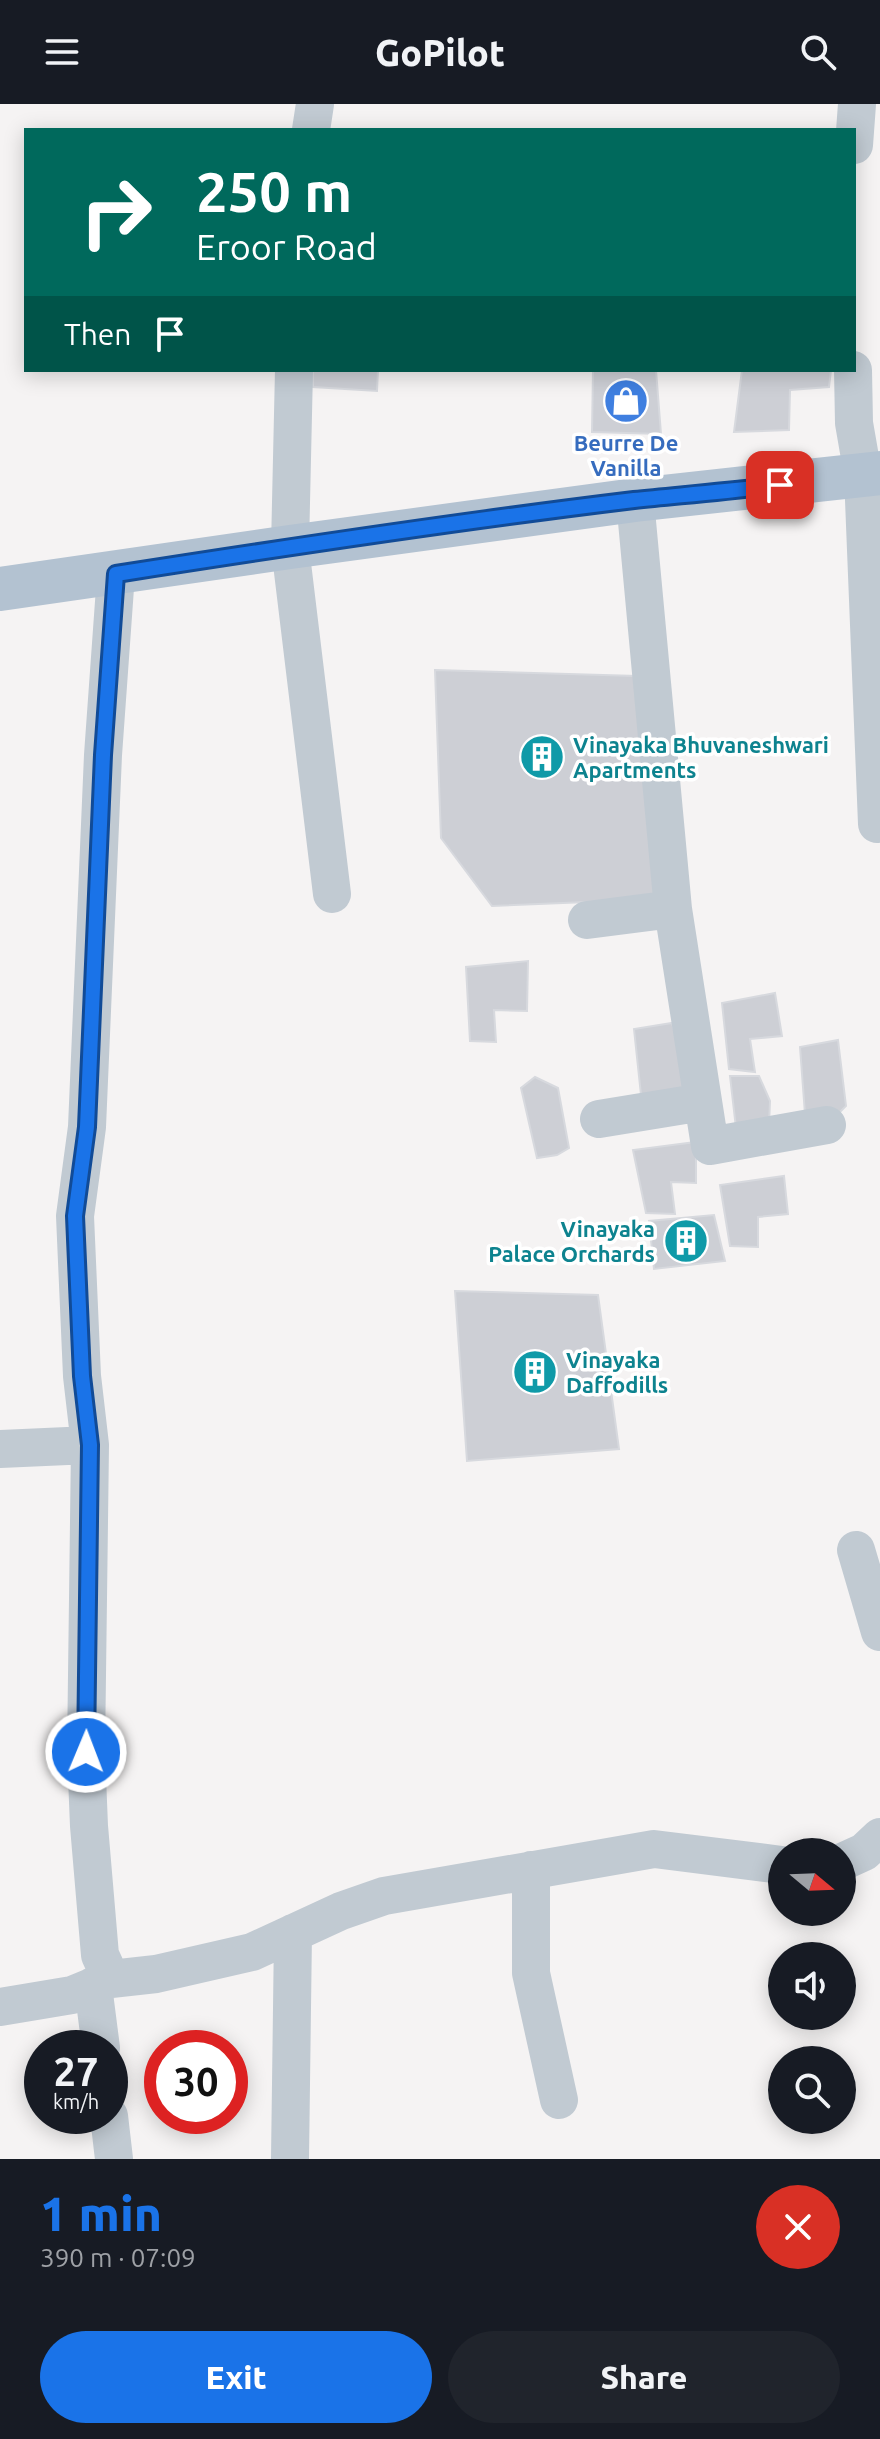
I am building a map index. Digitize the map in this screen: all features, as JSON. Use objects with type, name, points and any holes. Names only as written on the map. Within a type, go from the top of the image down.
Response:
[{"type":"main road","points":[[0,589],[635,500],[872,474]]},
{"type":"street","points":[[311,128],[315,104]]},
{"type":"street","points":[[855,128],[857,104]]},
{"type":"street","points":[[294,372],[290,547],[332,894]]},
{"type":"street","points":[[853,372],[854,423],[872,474],[877,824]]},
{"type":"street","points":[[635,500],[673,909],[710,1146],[827,1125]]},
{"type":"street","points":[[101,2030],[102,1982],[86,1752],[90,1445],[82,1376],[75,1216],[87,1127],[103,755],[116,574]]},
{"type":"street","points":[[587,920],[673,909]]},
{"type":"street","points":[[599,1119],[703,1102]]},
{"type":"street","points":[[0,1449],[90,1445]]},
{"type":"street","points":[[856,1550],[880,1632]]},
{"type":"street","points":[[856,1856],[880,1837]]},
{"type":"street","points":[[0,2007],[72,1995],[102,1982],[156,1974],[252,1952],[341,1911],[384,1896],[654,1849],[768,1863]]},
{"type":"street","points":[[531,1870],[531,1973],[559,2100]]},
{"type":"street","points":[[290,2159],[293,1933]]},
{"type":"street","points":[[111,2134],[114,2159]]},
{"type":"building","points":[[313,372],[378,372],[377,391],[313,387]]},
{"type":"building","name":"Beurre De Vanilla","points":[[593,372],[656,372],[661,434],[592,432]]},
{"type":"building","points":[[742,372],[831,372],[829,387],[790,390],[789,430],[734,432]]},
{"type":"building","name":"Vinayaka Bhuvaneshwari Apartments","points":[[435,670],[637,676],[660,899],[492,906],[441,838]]},
{"type":"building","points":[[528,961],[527,1011],[494,1010],[496,1042],[470,1041],[466,967]]},
{"type":"building","points":[[775,993],[782,1036],[750,1039],[755,1072],[729,1069],[722,1003]]},
{"type":"building","points":[[672,1023],[691,1090],[641,1095],[634,1029]]},
{"type":"building","points":[[838,1040],[846,1106],[835,1117],[805,1114],[800,1047]]},
{"type":"building","points":[[730,1076],[759,1076],[770,1101],[769,1126],[736,1128]]},
{"type":"building","name":"Vinayaka Palace Orchards","points":[[535,1077],[558,1088],[569,1148],[557,1155],[537,1158],[521,1088]]},
{"type":"building","name":"Vinayaka Palace Orchards","points":[[696,1142],[696,1183],[671,1182],[675,1214],[646,1213],[633,1150]]},
{"type":"building","points":[[784,1176],[788,1214],[758,1217],[758,1247],[730,1246],[720,1185]]},
{"type":"building","name":"Vinayaka Palace Orchards","points":[[714,1215],[725,1261],[654,1269],[649,1221]]},
{"type":"building","name":"Vinayaka Daffodills","points":[[455,1291],[598,1295],[619,1449],[467,1461]]},
{"type":"place","name":"Beurre De Vanilla","points":[[626,401]]},
{"type":"place","name":"Vinayaka Bhuvaneshwari Apartments","points":[[542,757]]},
{"type":"place","name":"Vinayaka Palace Orchards","points":[[686,1241]]},
{"type":"place","name":"Vinayaka Daffodills","points":[[535,1372]]},
{"type":"route","points":[[86,1752],[90,1445],[82,1376],[75,1216],[87,1127],[103,755],[116,574],[447,525],[635,500],[780,485]]}]
